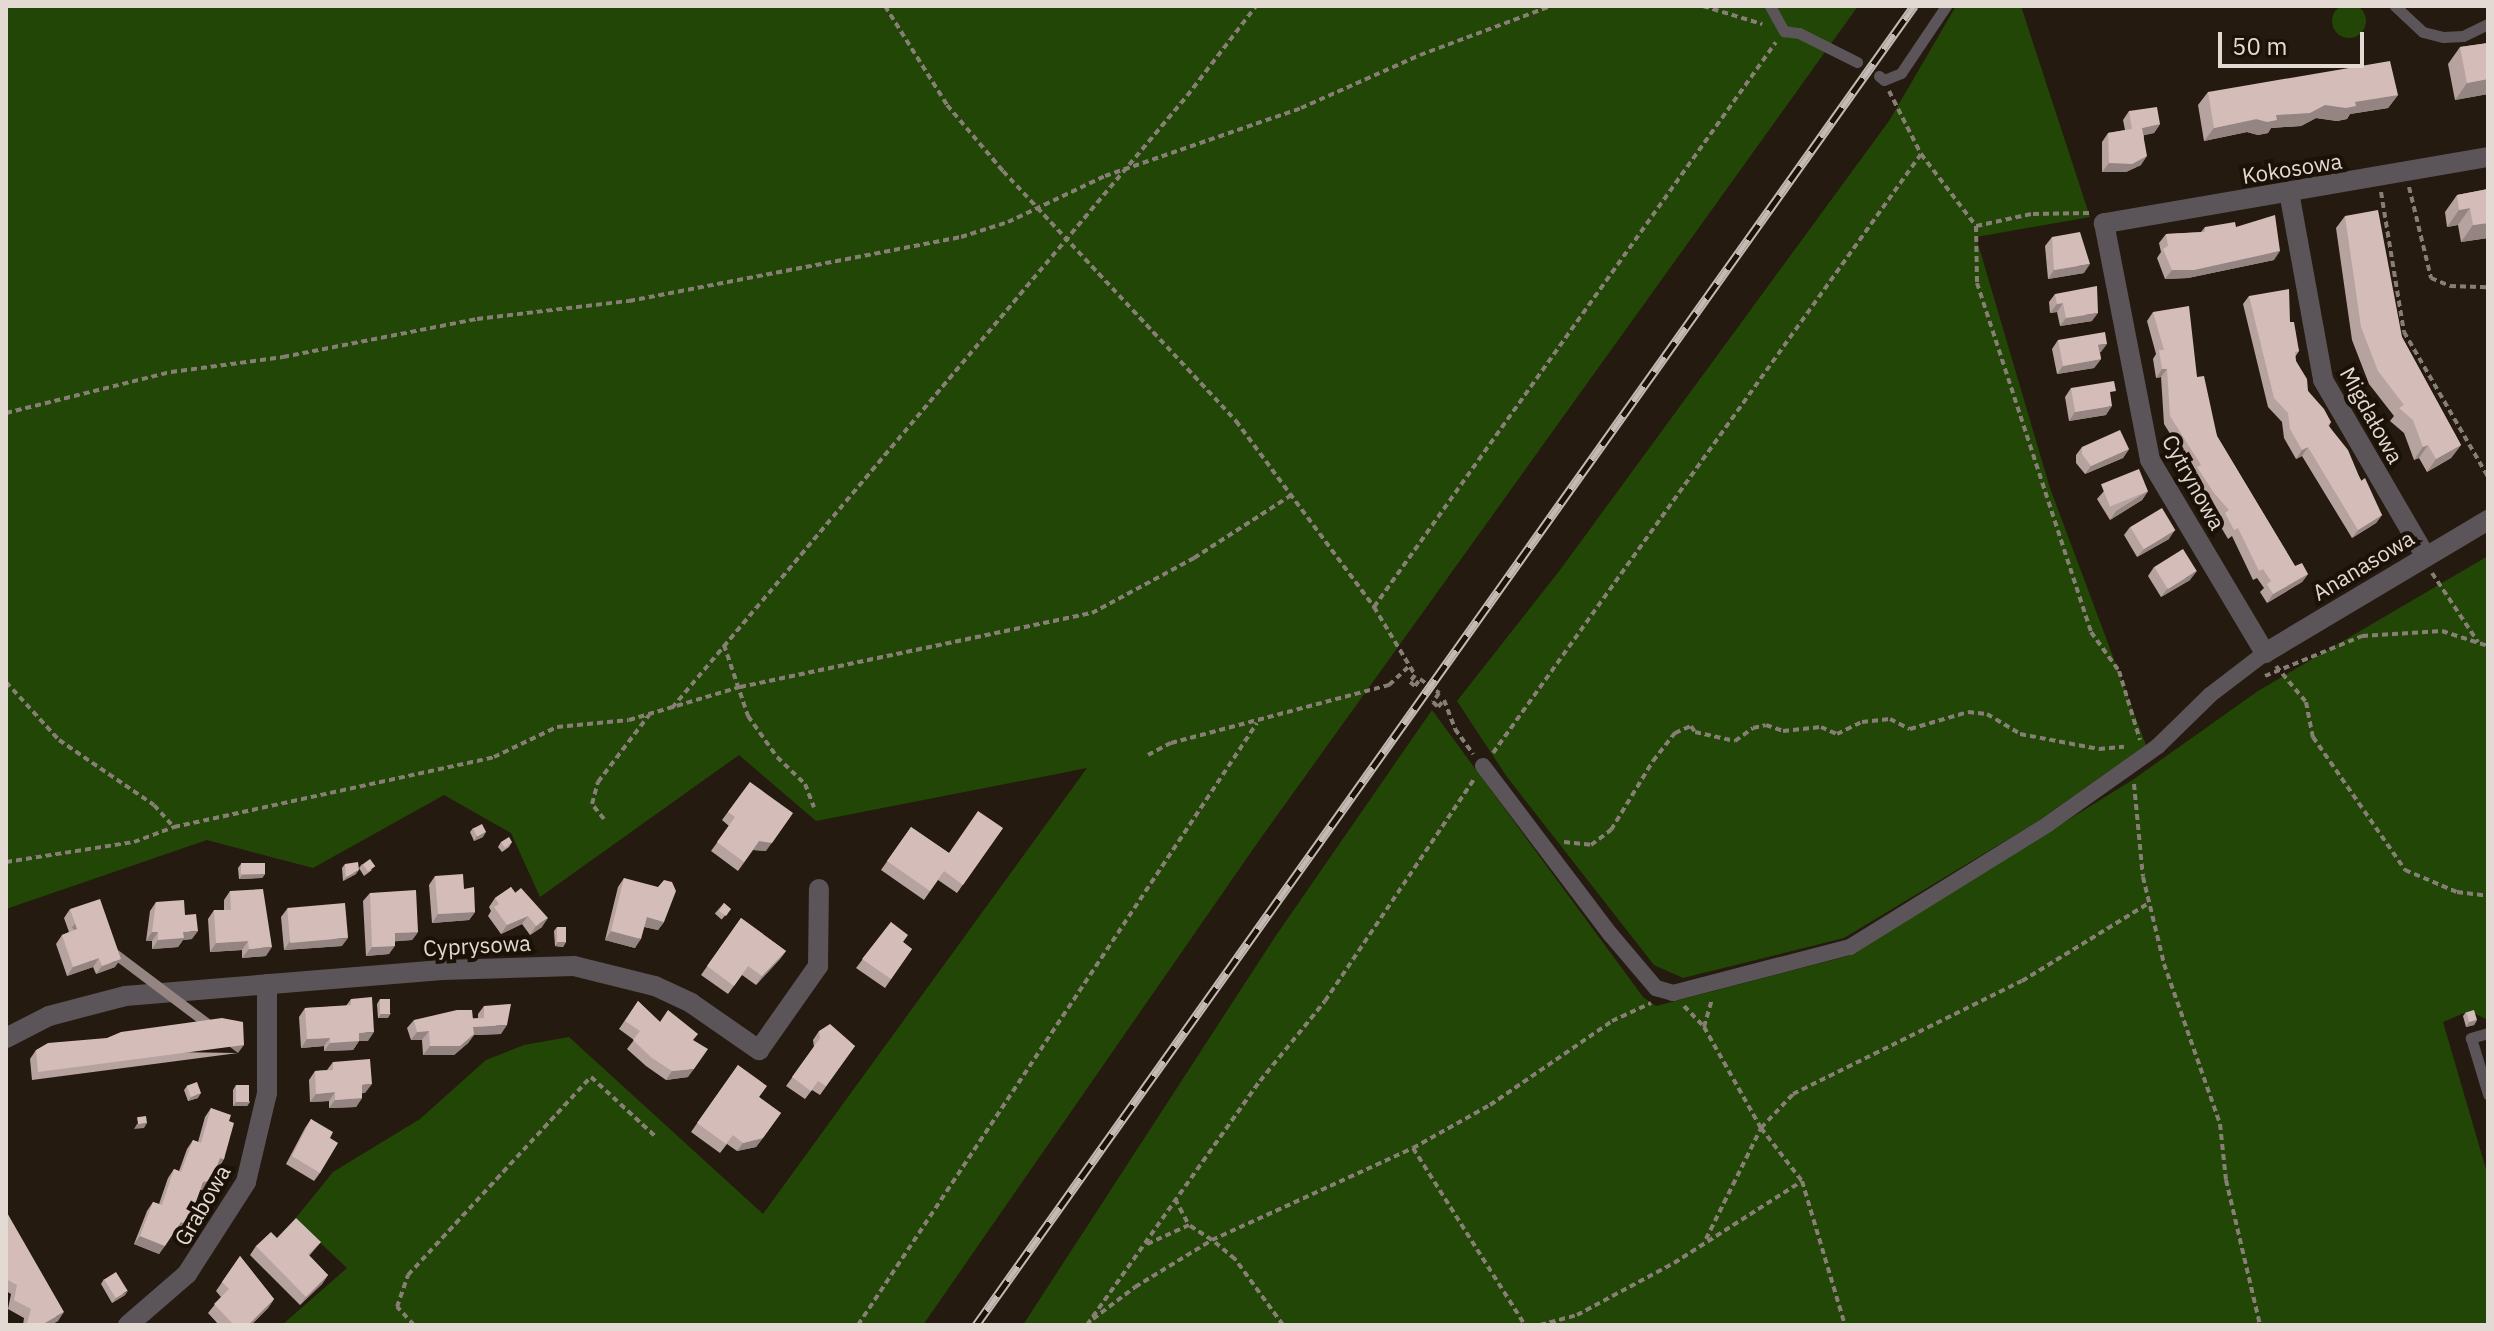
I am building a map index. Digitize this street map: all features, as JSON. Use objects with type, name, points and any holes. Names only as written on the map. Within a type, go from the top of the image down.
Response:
[{"type":"street","name":"Kokosowa","points":[[2108,223],[2488,157]]},
{"type":"street","name":"Migdałowa","points":[[2289,192],[2323,380],[2424,556]]},
{"type":"street","name":"Cytrynowa","points":[[2108,223],[2150,460],[2265,653]]},
{"type":"street","name":"Ananasowa","points":[[2265,653],[2488,520]]},
{"type":"street","points":[[1483,766],[1611,935],[1656,988],[1673,993],[1850,947],[2021,841],[2135,762],[2224,684],[2265,653]]},
{"type":"street","name":"Cyprysowa","points":[[6,1038],[79,1005],[125,996],[486,967],[574,966],[655,986],[691,1003],[759,1050],[818,966],[819,889]]},
{"type":"street","name":"Grabowa","points":[[128,1325],[187,1274],[246,1182],[267,1093],[267,984]]},
{"type":"lane","points":[[1770,6],[1784,31],[1857,62]]},
{"type":"lane","points":[[1882,78],[1901,73],[1946,6]]},
{"type":"lane","points":[[2395,6],[2423,32],[2443,37],[2463,36],[2488,24]]},
{"type":"lane","points":[[2488,1033],[2471,1038],[2488,1094]]},
{"type":"path","points":[[885,6],[947,105],[1066,239],[1236,421],[1374,607],[1415,675],[1410,682],[1415,686],[1420,679],[1439,693],[1433,702],[1438,707],[1444,700],[1455,729],[1483,766]]},
{"type":"path","points":[[672,708],[1125,169],[1256,6]]},
{"type":"path","points":[[6,413],[171,372],[283,357],[477,319],[629,301],[961,237],[1125,169],[1301,108],[1420,55],[1551,6]]},
{"type":"path","points":[[1374,607],[1784,31],[1703,6]]},
{"type":"path","points":[[1882,78],[1921,154],[1976,226],[1982,297],[2091,632],[2119,671],[2139,742],[2135,762],[2149,903],[2164,964],[2220,1124],[2226,1180],[2260,1325]]},
{"type":"path","points":[[1087,1324],[1175,1199],[1325,1001],[1483,766],[1921,154]]},
{"type":"path","points":[[2379,177],[2404,332],[2488,477]]},
{"type":"path","points":[[2408,185],[2431,278],[2450,286],[2488,287]]},
{"type":"path","points":[[1976,226],[2058,212],[2088,212],[2108,223]]},
{"type":"path","points":[[6,862],[134,842],[174,827],[494,757],[557,727],[649,714],[740,687],[1092,613],[1194,558],[1290,496]]},
{"type":"path","points":[[2424,556],[2479,643]]},
{"type":"path","points":[[2224,684],[2281,672],[2362,636],[2442,631],[2488,646]]},
{"type":"path","points":[[724,645],[748,716],[777,757],[805,784],[814,807]]},
{"type":"path","points":[[2265,653],[2306,702],[2313,737],[2405,870],[2457,892],[2488,896]]},
{"type":"path","points":[[1148,755],[1171,743],[1257,723],[1389,685],[1408,667]]},
{"type":"path","points":[[6,682],[59,740],[154,805],[174,827]]},
{"type":"path","points":[[1558,838],[1568,845],[1591,845],[1611,830],[1660,752],[1675,733],[1691,726],[1695,732],[1735,741],[1766,725],[1783,731],[1821,727],[1837,734],[1862,722],[1890,719],[1910,729],[1968,712],[1987,714],[2020,734],[2099,749],[2139,742],[2178,726]]},
{"type":"path","points":[[604,819],[592,804],[598,782],[649,714]]},
{"type":"path","points":[[858,1325],[1257,723]]},
{"type":"path","points":[[1706,1239],[1761,1128],[1793,1094],[2022,981],[2149,903]]},
{"type":"path","points":[[1704,1027],[1716,984]]},
{"type":"path","points":[[1087,1324],[1135,1287],[1212,1240],[1413,1148],[1490,1105],[1612,1021],[1673,993],[1704,1027],[1761,1128],[1802,1181],[1845,1325]]},
{"type":"path","points":[[414,1325],[397,1307],[408,1275],[591,1077],[657,1138]]},
{"type":"path","points":[[1413,1148],[1525,1325]]},
{"type":"path","points":[[1540,1325],[1577,1315],[1674,1263],[1706,1239],[1768,1206],[1802,1181]]},
{"type":"path","points":[[1175,1199],[1189,1225],[1235,1259],[1283,1325]]},
{"type":"path","points":[[1141,1248],[1189,1225]]},
{"type":"green space","points":[[2349,4],[2361,9],[2366,21],[2361,33],[2349,38],[2337,33],[2332,21],[2337,9]]},
{"type":"green space","points":[[6,6],[1858,6],[1258,842],[923,1325],[282,1325],[347,1268],[295,1219],[333,1172],[420,1119],[486,1060],[524,1045],[569,1037],[763,1214],[1087,768],[816,821],[739,755],[540,897],[511,833],[444,795],[313,868],[207,840],[6,909]]},
{"type":"green space","points":[[1956,6],[2021,6],[2090,217],[1976,237],[2050,488],[2146,745],[2038,821],[1844,938],[1683,978],[1654,965],[1507,777],[1457,701],[1560,570],[1889,121]]},
{"type":"green space","points":[[2488,556],[2488,1020],[2469,1011],[2443,1022],[2488,1176],[2488,1325],[1023,1325],[1275,937],[1432,710],[1643,997],[1656,1006],[1848,956],[2134,779],[2258,691]]},
{"type":"building","points":[[2488,43],[2488,79],[2467,83],[2460,47]]},
{"type":"building","points":[[2390,61],[2398,95],[2355,102],[2356,106],[2346,108],[2325,105],[2310,113],[2276,115],[2277,120],[2267,122],[2256,119],[2214,128],[2208,92]]},
{"type":"building","points":[[2157,107],[2160,124],[2142,128],[2147,156],[2132,164],[2109,163],[2108,133],[2132,129],[2129,111]]},
{"type":"building","points":[[2488,189],[2488,223],[2473,225],[2470,208],[2459,210],[2457,195]]},
{"type":"building","points":[[2378,210],[2402,337],[2461,445],[2436,459],[2428,445],[2423,447],[2413,420],[2399,408],[2404,405],[2378,371],[2361,327],[2345,216]]},
{"type":"building","points":[[2275,215],[2280,251],[2194,270],[2172,270],[2163,249],[2168,246],[2166,234],[2205,232],[2205,227],[2235,222],[2236,227]]},
{"type":"building","points":[[2080,232],[2090,264],[2054,270],[2052,237]]},
{"type":"building","points":[[2097,286],[2098,313],[2066,318],[2063,303],[2057,304],[2055,294]]},
{"type":"building","points":[[2289,289],[2290,322],[2294,322],[2299,351],[2295,352],[2296,361],[2307,379],[2308,391],[2324,409],[2331,422],[2328,425],[2348,450],[2361,481],[2365,478],[2382,515],[2358,530],[2308,447],[2302,450],[2290,429],[2288,413],[2274,398],[2249,296]]},
{"type":"building","points":[[2189,306],[2197,377],[2204,376],[2217,436],[2295,566],[2302,563],[2308,574],[2273,594],[2267,584],[2271,581],[2263,569],[2259,571],[2238,528],[2234,530],[2225,513],[2229,510],[2197,467],[2201,465],[2170,416],[2167,369],[2162,369],[2159,350],[2164,350],[2153,312]]},
{"type":"building","points":[[2105,332],[2107,344],[2098,345],[2101,359],[2063,366],[2058,340]]},
{"type":"building","points":[[2114,381],[2116,391],[2110,392],[2112,406],[2075,412],[2071,388]]},
{"type":"building","points":[[2120,430],[2129,449],[2091,466],[2082,454],[2082,447]]},
{"type":"building","points":[[2139,469],[2148,491],[2110,507],[2101,484]]},
{"type":"building","points":[[2162,508],[2175,530],[2144,549],[2130,527]]},
{"type":"building","points":[[2183,549],[2197,571],[2168,589],[2154,567]]},
{"type":"building","points":[[750,782],[793,813],[772,843],[759,841],[744,862],[717,842],[735,817],[728,812]]},
{"type":"building","points":[[978,811],[1003,828],[963,885],[944,871],[930,891],[887,861],[911,827],[949,853]]},
{"type":"building","points":[[482,824],[486,832],[477,837],[473,829]]},
{"type":"building","points":[[509,837],[512,842],[505,848],[501,842]]},
{"type":"building","points":[[370,859],[375,866],[368,872],[363,864]]},
{"type":"building","points":[[358,862],[359,870],[346,877],[345,864]]},
{"type":"building","points":[[241,863],[265,863],[265,874],[241,874]]},
{"type":"building","points":[[463,874],[464,889],[474,887],[475,912],[438,914],[435,876]]},
{"type":"building","points":[[624,878],[658,887],[664,880],[672,882],[676,891],[664,922],[647,917],[641,939],[611,931]]},
{"type":"building","points":[[511,887],[515,893],[521,888],[548,918],[536,926],[528,916],[507,925],[494,907],[499,904],[495,898]]},
{"type":"building","points":[[263,889],[272,947],[249,949],[248,941],[216,943],[214,910],[231,910],[230,891]]},
{"type":"building","points":[[416,890],[418,932],[395,933],[395,946],[372,947],[370,893]]},
{"type":"building","points":[[100,899],[121,959],[102,966],[99,958],[73,967],[62,935],[77,929],[70,909]]},
{"type":"building","points":[[184,900],[185,915],[196,914],[198,931],[183,932],[184,938],[158,940],[158,932],[152,932],[156,902]]},
{"type":"building","points":[[345,903],[348,938],[290,943],[287,908]]},
{"type":"building","points":[[724,903],[731,909],[726,916],[719,911]]},
{"type":"building","points":[[741,918],[786,951],[762,976],[748,966],[734,986],[707,966]]},
{"type":"building","points":[[891,922],[908,935],[903,942],[912,949],[891,979],[862,959]]},
{"type":"building","points":[[557,927],[566,927],[566,942],[557,942]]},
{"type":"building","points":[[372,997],[374,1032],[359,1033],[359,1041],[330,1043],[330,1038],[307,1039],[305,1008],[351,1005],[351,999]]},
{"type":"building","points":[[380,999],[390,999],[390,1014],[380,1014]]},
{"type":"building","points":[[638,1001],[660,1022],[668,1010],[698,1034],[693,1040],[708,1049],[694,1069],[672,1071],[633,1040],[640,1031],[625,1021]]},
{"type":"building","points":[[511,1004],[507,1025],[473,1027],[474,1034],[460,1046],[430,1046],[429,1031],[417,1032],[414,1020],[457,1010],[472,1010],[473,1019],[484,1018],[484,1006]]},
{"type":"building","points":[[2474,1010],[2477,1020],[2469,1022],[2466,1012]]},
{"type":"building","points":[[222,1018],[243,1022],[244,1045],[38,1072],[36,1050],[48,1043],[107,1038],[121,1032]]},
{"type":"building","points":[[830,1024],[855,1046],[826,1086],[818,1081],[811,1091],[792,1077],[820,1038],[819,1031]]},
{"type":"building","points":[[370,1059],[372,1084],[362,1085],[362,1098],[335,1100],[335,1092],[316,1094],[315,1071],[333,1070],[333,1062]]},
{"type":"building","points":[[738,1065],[767,1086],[759,1097],[781,1113],[763,1138],[743,1143],[733,1135],[726,1144],[697,1123]]},
{"type":"building","points":[[197,1082],[201,1093],[191,1097],[187,1086]]},
{"type":"building","points":[[236,1085],[249,1085],[249,1102],[236,1102]]},
{"type":"building","points":[[211,1108],[231,1115],[229,1121],[234,1123],[224,1159],[220,1158],[212,1180],[203,1182],[188,1224],[181,1222],[165,1246],[140,1236],[153,1202],[162,1205],[174,1169],[181,1172],[193,1140],[201,1143]]},
{"type":"building","points":[[146,1116],[147,1123],[138,1124],[137,1117]]},
{"type":"building","points":[[311,1119],[333,1132],[330,1138],[338,1143],[320,1173],[292,1156]]},
{"type":"building","points":[[6,1211],[64,1312],[41,1325],[27,1323],[31,1309],[14,1300],[17,1285],[6,1279]]},
{"type":"building","points":[[296,1218],[321,1242],[308,1254],[328,1275],[306,1297],[256,1246],[271,1232],[277,1238]]},
{"type":"building","points":[[240,1256],[274,1299],[248,1325],[234,1325],[214,1304],[229,1289],[222,1282]]},
{"type":"building","points":[[116,1272],[128,1291],[116,1298],[104,1279]]},
{"type":"railway","points":[[976,1325],[1914,6]]}]
